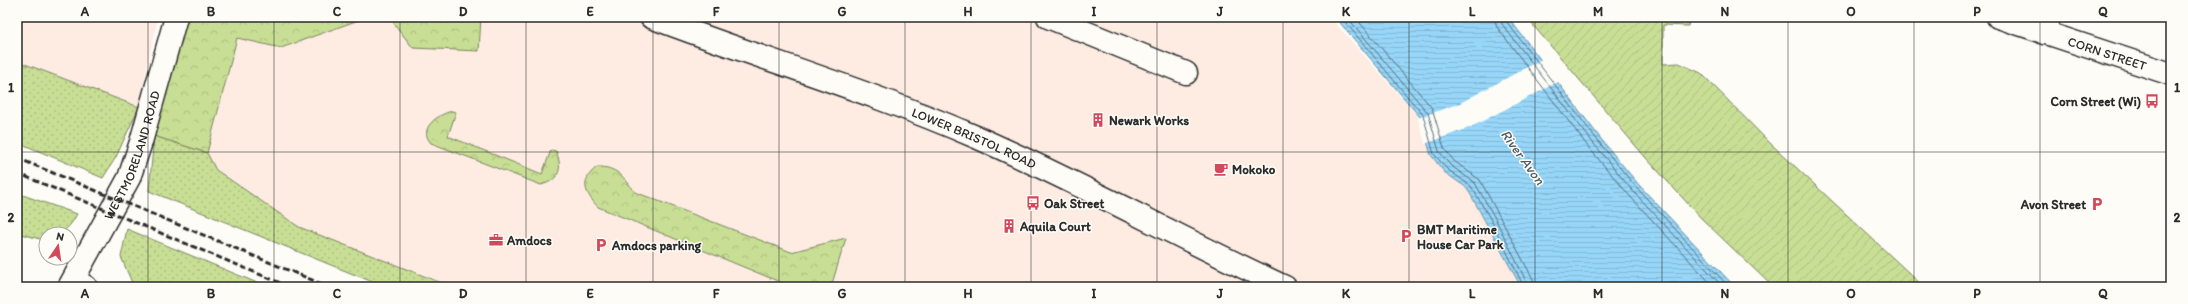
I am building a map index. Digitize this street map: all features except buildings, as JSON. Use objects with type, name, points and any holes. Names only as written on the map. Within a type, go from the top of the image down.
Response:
[{"type":"main road","name":"WESTMORELAND ROAD","points":[[75,285],[129,178],[141,142],[176,17]]},
{"type":"main road","name":"LOWER BRISTOL ROAD","points":[[651,17],[903,107],[976,137],[1061,176],[1195,244],[1285,287]]},
{"type":"main road","points":[[1048,17],[1186,73]]},
{"type":"main road","name":"CORN STREET","points":[[1998,17],[2046,25],[2171,74]]},
{"type":"shaded area","points":[[17,17],[158,17],[139,107],[17,61]]},
{"type":"shaded area","points":[[186,17],[1330,17],[1419,117],[1431,155],[1444,172],[1467,188],[1520,287],[439,287],[293,231],[198,181],[183,122],[161,110]]},
{"type":"shaded area","points":[[2150,17],[2171,17],[2171,24]]},
{"type":"green space","points":[[187,17],[367,17],[281,48],[237,38],[207,153],[154,136]]},
{"type":"green space","points":[[389,17],[481,17],[479,51],[413,48]]},
{"type":"green space","points":[[1526,17],[1690,17],[1688,26],[1663,25],[1663,64],[1679,63],[1701,73],[1770,143],[1924,287],[1773,287],[1701,218],[1646,158]]},
{"type":"green space","points":[[17,61],[139,107],[116,157],[103,178],[17,142]]},
{"type":"green space","points":[[452,111],[456,112],[448,136],[542,174],[551,150],[556,151],[559,168],[556,177],[541,185],[431,143],[427,137],[427,132],[431,122],[441,115]]},
{"type":"green space","points":[[154,136],[207,153],[216,170],[299,227],[452,287],[385,287],[149,191]]},
{"type":"green space","points":[[597,167],[604,167],[615,171],[628,182],[635,192],[791,252],[846,238],[831,287],[792,287],[598,207],[587,192],[586,187],[588,177]]},
{"type":"green space","points":[[17,193],[77,214],[69,226],[38,226],[38,238],[17,233]]},
{"type":"green space","points":[[127,229],[267,287],[139,287],[133,285],[121,257]]},
{"type":"water","name":"River Avon","points":[[1335,17],[1508,17],[1601,139],[1639,185],[1735,287],[1521,287],[1467,188],[1444,172],[1431,155],[1420,117]]},
{"type":"pier","points":[[1542,59],[1560,81],[1471,127],[1425,144],[1418,118],[1460,103]]},
{"type":"railway","points":[[17,158],[329,287]]},
{"type":"railway","points":[[17,173],[290,287]]},
{"type":"place","name":"Corn Street (Wi)","points":[[2152,101]]},
{"type":"place","name":"Newark Works","points":[[1098,120]]},
{"type":"place","name":"Mokoko","points":[[1221,169]]},
{"type":"place","name":"Oak Street","points":[[1033,203]]},
{"type":"place","name":"Avon Street","points":[[2097,204]]},
{"type":"place","name":"Aquila Court","points":[[1009,226]]},
{"type":"place","name":"BMT Maritime House Car Park","points":[[1406,236]]},
{"type":"place","name":"Amdocs","points":[[496,240]]},
{"type":"place","name":"Amdocs parking","points":[[601,245]]}]
